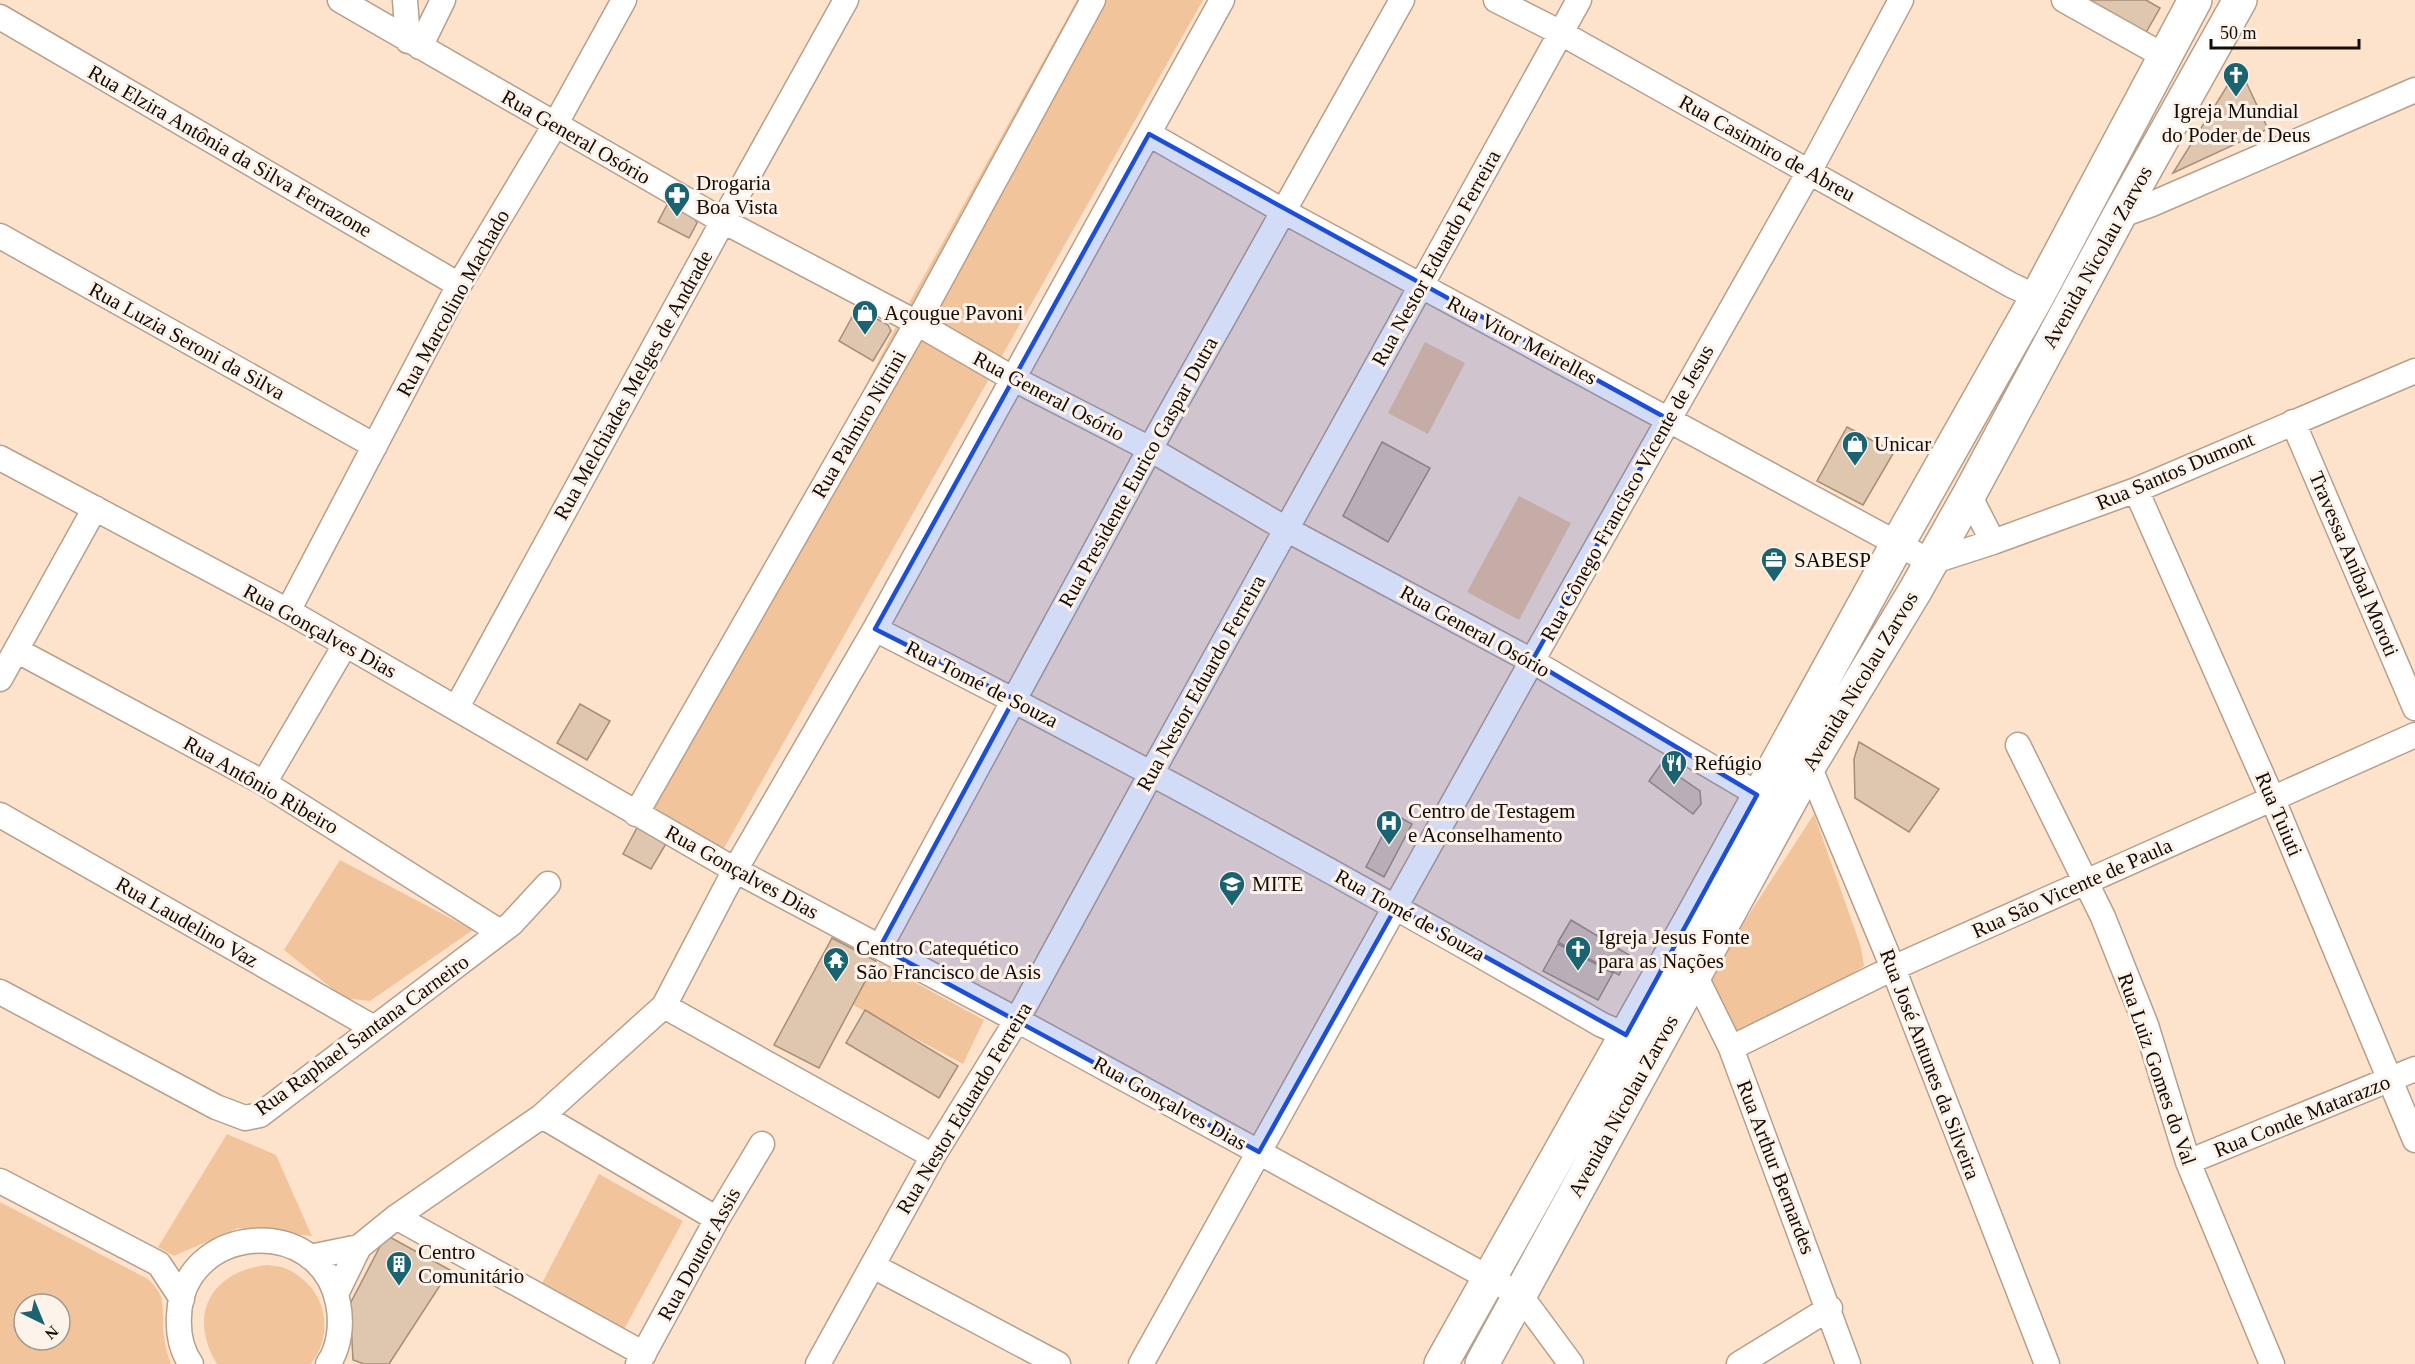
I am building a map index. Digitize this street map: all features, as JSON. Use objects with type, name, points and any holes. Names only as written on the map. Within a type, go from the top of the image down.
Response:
[{"type":"main road","name":"Avenida Nicolau Zarvos","points":[[1441,1364],[1489,1277],[1640,1042],[1695,975],[1771,803],[1882,574],[2037,297],[2194,0]]},
{"type":"main road","name":"Avenida Nicolau Zarvos","points":[[1482,1364],[1520,1295],[1640,1042],[1771,803],[1809,766],[1931,562],[2119,216],[2240,0]]},
{"type":"street","name":"Rua General Osório","points":[[340,0],[723,221],[917,323],[1012,378],[1150,449],[1286,529],[1532,661],[1771,803]]},
{"type":"street","points":[[405,0],[414,44]]},
{"type":"street","points":[[414,44],[443,0]]},
{"type":"street","name":"Rua Marcolino Machado","points":[[288,611],[459,285],[555,125],[624,0]]},
{"type":"street","name":"Rua Melchiades Melges de Andrade","points":[[457,707],[846,0]]},
{"type":"street","name":"Rua Palmiro Nitrini","points":[[636,814],[917,323],[1093,0]]},
{"type":"street","points":[[310,1257],[358,1247],[396,1217],[542,1116],[664,1006],[735,870],[875,629],[1222,0]]},
{"type":"street","name":"Rua Presidente Eurico Gaspar Dutra","points":[[880,947],[1150,449],[1402,0]]},
{"type":"street","name":"Rua Casimiro de Abreu","points":[[1496,0],[1561,33],[2011,285],[2037,297]]},
{"type":"street","name":"Rua Nestor Eduardo Ferreira","points":[[818,1364],[933,1156],[1017,1020],[1580,0]]},
{"type":"street","name":"Rua Cônego Francisco Vicente de Jesus","points":[[1141,1364],[1532,661],[1809,172],[1901,0]]},
{"type":"street","points":[[2064,0],[2164,56]]},
{"type":"street","name":"Rua Elzira Antônia da Silva Ferrazone","points":[[0,17],[459,285]]},
{"type":"street","points":[[2119,216],[2152,204],[2415,90]]},
{"type":"street","name":"Rua Vitor Meirelles","points":[[1149,134],[1283,211],[1931,562]]},
{"type":"street","name":"Rua Luzia Seroni da Silva","points":[[0,236],[375,446]]},
{"type":"street","name":"Rua Santos Dumont","points":[[1931,562],[2136,490],[2415,371]]},
{"type":"street","name":"Travessa Aníbal Moroti","points":[[2293,422],[2415,708]]},
{"type":"street","name":"Rua Gonçalves Dias","points":[[0,458],[288,611],[735,870],[1017,1020],[1520,1295]]},
{"type":"street","name":"Rua Tuiuti","points":[[2136,490],[2273,800],[2415,1140]]},
{"type":"street","points":[[1969,495],[1993,542]]},
{"type":"street","points":[[0,679],[95,508]]},
{"type":"street","name":"Rua Tomé de Souza","points":[[875,629],[1152,772],[1396,907],[1602,1025],[1640,1042]]},
{"type":"street","points":[[264,783],[345,645]]},
{"type":"street","name":"Rua Antônio Ribeiro","points":[[16,650],[264,783],[500,932]]},
{"type":"street","name":"Rua São Vicente de Paula","points":[[1731,1048],[1893,968],[2415,735]]},
{"type":"street","name":"Rua Luiz Gomes do Val","points":[[2018,745],[2103,917],[2146,1024],[2188,1162],[2272,1364]]},
{"type":"street","name":"Rua José Antunes da Silveira","points":[[1809,766],[1893,968],[2048,1364]]},
{"type":"street","name":"Rua Laudelino Vaz","points":[[0,815],[374,1028]]},
{"type":"street","name":"Rua Raphael Santana Carneiro","points":[[0,992],[216,1107],[245,1118],[260,1115],[511,924],[549,884]]},
{"type":"street","name":"Rua Arthur Bernardes","points":[[1695,975],[1731,1048],[1830,1308],[1848,1364]]},
{"type":"street","points":[[664,1006],[933,1156]]},
{"type":"street","name":"Rua Conde Matarazzo","points":[[2188,1162],[2415,1069]]},
{"type":"street","points":[[542,1116],[717,1219]]},
{"type":"street","name":"Rua Doutor Assis","points":[[641,1359],[717,1219],[762,1144]]},
{"type":"street","points":[[0,1181],[159,1264],[182,1299]]},
{"type":"street","points":[[396,1217],[641,1359]]},
{"type":"street","points":[[191,1364],[186,1357],[178,1331],[179,1305],[189,1281],[203,1262],[222,1248],[244,1241],[267,1240],[290,1245],[310,1257],[326,1274],[336,1294],[341,1317],[331,1363]]},
{"type":"street","points":[[336,1294],[358,1247]]},
{"type":"street","points":[[159,1264],[203,1262]]},
{"type":"street","points":[[873,1266],[1058,1364]]},
{"type":"street","points":[[1520,1295],[1571,1364]]},
{"type":"street","points":[[1739,1364],[1830,1308]]},
{"type":"highlighted area","points":[[1149,134],[1668,419],[1532,661],[1757,795],[1626,1035],[1396,907],[1259,1152],[880,947],[1014,699],[875,629]]},
{"type":"shaded area","points":[[1077,0],[1203,0],[723,850],[645,809],[898,323]]},
{"type":"shaded area","points":[[1425,342],[1465,363],[1428,434],[1388,413]]},
{"type":"shaded area","points":[[1519,496],[1571,523],[1519,620],[1467,592]]},
{"type":"shaded area","points":[[1814,814],[1861,947],[1864,966],[1831,986],[1738,1030],[1727,1029],[1704,984]]},
{"type":"shaded area","points":[[340,860],[473,930],[370,1001],[344,998],[284,950]]},
{"type":"shaded area","points":[[876,961],[984,1020],[963,1064],[853,1005]]},
{"type":"shaded area","points":[[227,1134],[276,1155],[312,1236],[238,1228],[174,1256],[158,1247]]},
{"type":"shaded area","points":[[599,1174],[683,1221],[621,1335],[541,1285]]},
{"type":"shaded area","points":[[0,1202],[148,1279],[160,1294],[164,1338],[171,1364],[0,1364]]},
{"type":"shaded area","points":[[266,1265],[289,1270],[311,1288],[318,1299],[325,1325],[319,1351],[311,1364],[217,1364],[208,1346],[204,1329],[205,1313],[210,1299],[218,1286],[231,1277],[247,1269]]},
{"type":"building","points":[[2089,0],[2146,0],[2160,8],[2144,36],[2087,3]]},
{"type":"building","name":"Igreja Mundial do Poder de Deus","points":[[2239,67],[2268,129],[2173,173]]},
{"type":"building","name":"Drogaria Boa Vista","points":[[669,201],[692,214],[697,223],[689,238],[658,222]]},
{"type":"building","name":"Açougue Pavoni","points":[[857,308],[888,325],[891,331],[873,361],[839,341]]},
{"type":"building","name":"Unicar","points":[[1847,427],[1894,452],[1863,505],[1817,481]]},
{"type":"building","points":[[1382,442],[1430,468],[1388,542],[1343,516]]},
{"type":"building","points":[[580,704],[610,721],[587,760],[557,743]]},
{"type":"building","points":[[1859,742],[1939,789],[1909,832],[1855,798],[1854,759]]},
{"type":"building","name":"Refúgio","points":[[1661,764],[1700,791],[1701,804],[1693,814],[1649,781]]},
{"type":"building","name":"Centro de Testagem e Aconselhamento","points":[[1394,814],[1412,824],[1384,877],[1366,867]]},
{"type":"building","points":[[638,826],[667,842],[651,869],[623,854]]},
{"type":"building","points":[[1571,920],[1629,955],[1619,975],[1558,942]]},
{"type":"building","name":"Centro Catequético São Francisco de Asis","points":[[832,938],[876,961],[819,1068],[774,1045]]},
{"type":"building","name":"Igreja Jesus Fonte para as Nações","points":[[1558,944],[1613,973],[1598,1000],[1543,971]]},
{"type":"building","points":[[865,1010],[958,1066],[939,1098],[846,1043]]},
{"type":"building","name":"Centro Comunitário","points":[[386,1235],[450,1270],[389,1364],[364,1364],[353,1360],[350,1304]]},
{"type":"place","name":"Igreja Mundial do Poder de Deus","points":[[2236,98]]},
{"type":"place","name":"Drogaria Boa Vista","points":[[677,218]]},
{"type":"place","name":"Açougue Pavoni","points":[[865,336]]},
{"type":"place","name":"Unicar","points":[[1855,467]]},
{"type":"place","name":"SABESP","points":[[1774,583]]},
{"type":"place","name":"Refúgio","points":[[1674,786]]},
{"type":"place","name":"Centro de Testagem e Aconselhamento","points":[[1389,846]]},
{"type":"place","name":"MITE","points":[[1232,907]]},
{"type":"place","name":"Igreja Jesus Fonte para as Nações","points":[[1578,972]]},
{"type":"place","name":"Centro Catequético São Francisco de Asis","points":[[836,983]]},
{"type":"place","name":"Centro Comunitário","points":[[399,1287]]}]
